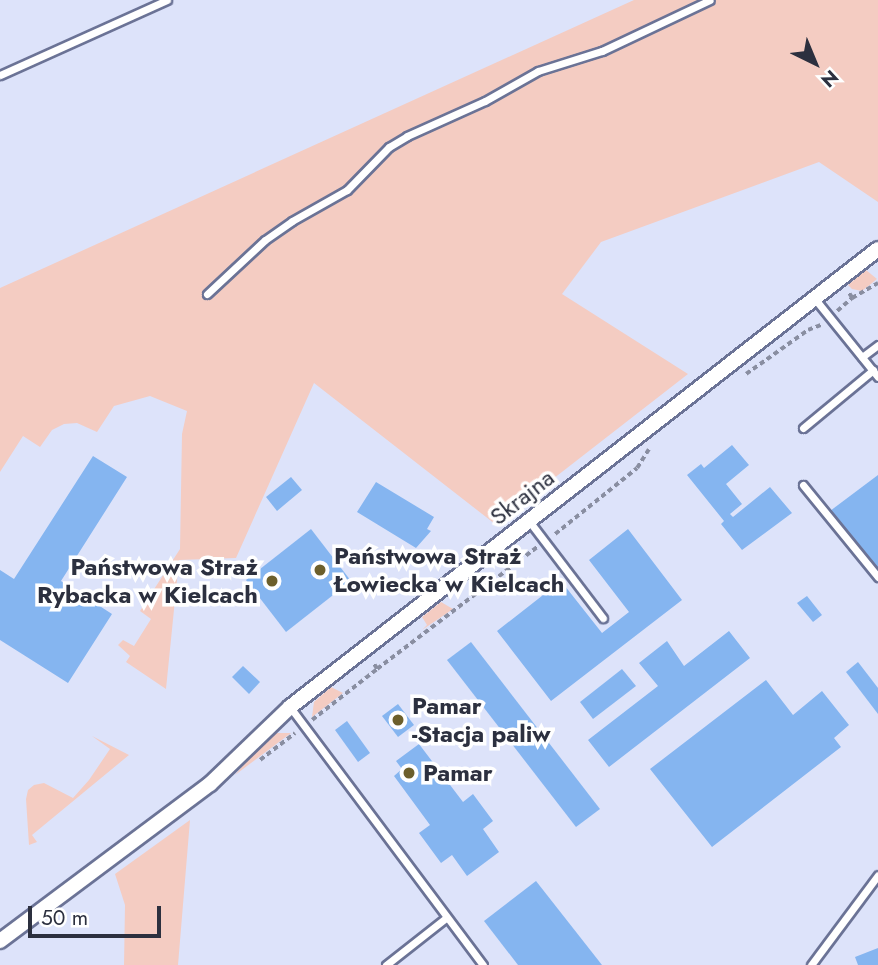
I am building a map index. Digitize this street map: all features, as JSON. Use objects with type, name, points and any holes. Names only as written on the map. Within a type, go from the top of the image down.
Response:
[{"type":"street","name":"Skrajna","points":[[0,941],[210,784],[290,707],[878,249]]},
{"type":"lane","points":[[0,75],[167,0]]},
{"type":"lane","points":[[207,293],[265,240],[347,190],[388,147],[485,101],[538,71],[602,51],[710,0]]},
{"type":"lane","points":[[803,428],[875,374],[816,299]]},
{"type":"lane","points":[[862,357],[878,345]]},
{"type":"lane","points":[[803,485],[878,577]]},
{"type":"lane","points":[[528,521],[603,618]]},
{"type":"lane","points":[[290,707],[483,965]]},
{"type":"lane","points":[[811,965],[878,875]]},
{"type":"lane","points":[[386,965],[446,918]]},
{"type":"path","points":[[744,375],[830,317],[852,298],[878,283]]},
{"type":"path","points":[[845,288],[852,298]]},
{"type":"path","points":[[377,669],[545,542],[637,468],[654,444]]},
{"type":"shaded area","points":[[634,0],[878,0],[878,202],[819,162],[601,242],[562,294],[688,374],[495,524],[314,383],[236,558],[179,560],[166,689],[126,662],[130,656],[118,645],[123,640],[134,646],[151,619],[140,611],[180,549],[182,434],[187,411],[150,396],[114,406],[97,432],[77,423],[64,424],[52,430],[40,447],[23,436],[0,472],[0,288]]},
{"type":"shaded area","points":[[866,270],[877,279],[862,291],[852,289],[848,285]]},
{"type":"shaded area","points":[[441,602],[453,609],[422,630],[427,625],[422,617]]},
{"type":"shaded area","points":[[331,687],[343,693],[312,717],[314,702]]},
{"type":"shaded area","points":[[291,733],[235,775],[268,736]]},
{"type":"shaded area","points":[[92,736],[129,755],[32,835],[37,842],[29,845],[26,799],[28,790],[34,785],[44,783],[73,798],[110,749]]},
{"type":"shaded area","points":[[190,820],[178,965],[124,965],[125,905],[115,874]]},
{"type":"building","points":[[732,445],[749,465],[726,484],[742,504],[730,514],[733,517],[770,487],[792,513],[742,550],[721,524],[724,521],[687,475],[701,464],[704,468]]},
{"type":"building","points":[[93,456],[127,477],[61,581],[112,614],[68,683],[0,640],[0,570],[14,579]]},
{"type":"building","points":[[878,475],[878,573],[830,511]]},
{"type":"building","points":[[291,477],[302,490],[277,511],[266,497]]},
{"type":"building","points":[[376,482],[434,517],[427,529],[431,531],[416,548],[357,512]]},
{"type":"building","points":[[311,529],[351,581],[286,632],[246,580]]},
{"type":"building","points":[[628,529],[682,600],[551,701],[497,631],[561,581],[602,633],[629,612],[589,560]]},
{"type":"building","points":[[807,596],[822,615],[813,622],[797,603]]},
{"type":"building","points":[[729,631],[750,658],[609,767],[588,740],[658,686],[639,663],[667,641],[684,666]]},
{"type":"building","points":[[471,642],[600,809],[576,827],[447,660]]},
{"type":"building","points":[[858,662],[878,688],[878,714],[846,672]]},
{"type":"building","points":[[243,666],[260,682],[249,694],[232,677]]},
{"type":"building","points":[[622,669],[636,686],[593,719],[580,702]]},
{"type":"building","points":[[766,680],[793,715],[822,691],[849,725],[834,738],[841,747],[712,847],[650,769]]},
{"type":"building","name":"Pamar -Stacja paliw","points":[[398,704],[414,725],[398,737],[382,716]]},
{"type":"building","points":[[347,721],[370,753],[358,762],[335,730]]},
{"type":"building","points":[[419,744],[463,802],[473,794],[493,821],[483,829],[499,852],[467,876],[452,855],[441,863],[419,833],[430,825],[394,776],[402,769],[396,761]]},
{"type":"building","points":[[536,881],[602,965],[518,965],[484,921]]},
{"type":"building","points":[[878,948],[878,965],[858,965],[855,957]]},
{"type":"place","name":"Państwowa Straż Łowiecka w Kielcach","points":[[320,570]]},
{"type":"place","name":"Państwowa Straż Rybacka w Kielcach","points":[[272,581]]},
{"type":"place","name":"Pamar -Stacja paliw","points":[[398,720]]},
{"type":"place","name":"Pamar","points":[[409,773]]}]
